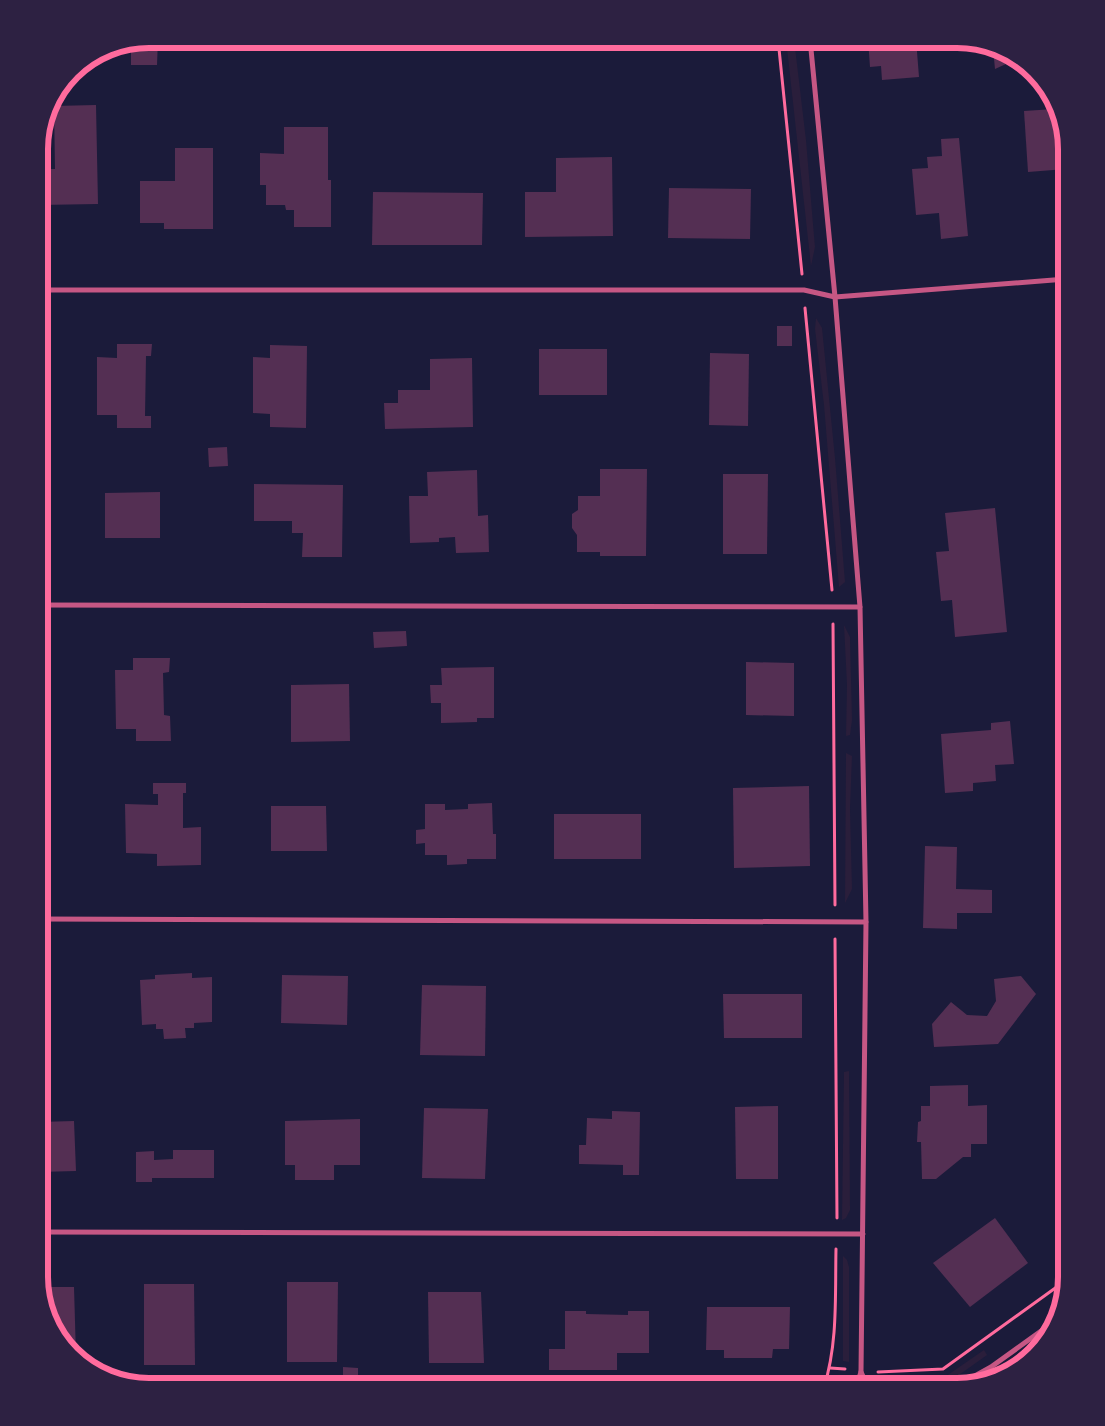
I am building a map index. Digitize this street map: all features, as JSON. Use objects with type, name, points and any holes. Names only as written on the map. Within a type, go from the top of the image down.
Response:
[{"type":"street","points":[[811,48],[835,297],[860,607],[866,922],[861,1372],[859,1378]]},
{"type":"street","points":[[48,290],[804,290],[835,297],[1058,280]]},
{"type":"street","points":[[48,606],[860,607]]},
{"type":"street","points":[[48,919],[866,922]]},
{"type":"street","points":[[48,1232],[862,1234]]},
{"type":"street","points":[[972,1378],[991,1367],[1043,1330]]},
{"type":"street","points":[[983,1375],[991,1367]]},
{"type":"street","points":[[861,1372],[863,1378]]},
{"type":"path","points":[[779,48],[804,290],[833,607],[837,1234],[835,1326],[830,1368],[827,1378]]},
{"type":"path","points":[[830,1368],[861,1372],[943,1369],[1057,1287]]},
{"type":"shaded area","points":[[787,48],[795,48],[806,140],[815,247],[811,266]]},
{"type":"shaded area","points":[[816,318],[822,328],[835,458],[845,582],[839,587],[824,405],[815,329]]},
{"type":"shaded area","points":[[844,625],[850,637],[852,720],[850,735],[846,736],[847,685]]},
{"type":"shaded area","points":[[846,753],[852,756],[850,809],[852,889],[845,903]]},
{"type":"shaded area","points":[[849,1071],[850,1210],[846,1218],[842,1220],[844,1072]]},
{"type":"shaded area","points":[[843,1256],[847,1260],[849,1267],[849,1362],[843,1361]]},
{"type":"shaded area","points":[[984,1350],[987,1355],[955,1378],[943,1378]]},
{"type":"building","points":[[158,48],[157,65],[131,65],[131,49]]},
{"type":"building","points":[[869,48],[917,48],[919,77],[882,80],[881,66],[870,67]]},
{"type":"building","points":[[994,55],[1009,62],[995,69]]},
{"type":"building","points":[[96,105],[98,204],[48,205],[48,169],[55,169],[54,113],[57,106]]},
{"type":"building","points":[[1049,109],[1057,135],[1058,170],[1028,172],[1024,111]]},
{"type":"building","points":[[284,127],[328,127],[328,180],[331,180],[331,227],[294,227],[294,210],[286,210],[285,205],[266,205],[266,185],[260,185],[260,153],[284,154]]},
{"type":"building","points":[[959,138],[968,236],[941,239],[939,213],[916,215],[912,169],[928,168],[927,157],[942,156],[941,139]]},
{"type":"building","points":[[175,148],[213,148],[213,229],[164,229],[164,223],[140,223],[140,181],[175,181]]},
{"type":"building","points":[[612,157],[613,236],[525,237],[525,192],[556,192],[556,158]]},
{"type":"building","points":[[669,188],[751,189],[750,239],[668,238]]},
{"type":"building","points":[[373,192],[483,193],[482,245],[372,245]]},
{"type":"building","points":[[777,326],[792,326],[792,346],[777,346]]},
{"type":"building","points":[[117,344],[152,344],[151,356],[146,356],[145,416],[151,416],[151,428],[117,428],[117,415],[97,415],[97,357],[117,358]]},
{"type":"building","points":[[270,345],[307,346],[306,428],[270,427],[270,414],[253,413],[253,357],[270,358]]},
{"type":"building","points":[[539,349],[607,349],[607,395],[539,395]]},
{"type":"building","points":[[710,353],[749,354],[748,426],[709,425]]},
{"type":"building","points":[[472,358],[473,427],[385,429],[384,403],[398,403],[398,390],[430,390],[430,359]]},
{"type":"building","points":[[227,447],[228,466],[209,467],[208,448]]},
{"type":"building","points":[[600,469],[647,469],[646,556],[600,556],[600,552],[577,552],[577,535],[572,528],[572,514],[578,510],[578,496],[600,496]]},
{"type":"building","points":[[477,470],[478,516],[488,515],[489,552],[456,553],[455,537],[439,538],[439,542],[410,543],[409,496],[428,496],[427,472]]},
{"type":"building","points":[[723,474],[768,474],[767,554],[723,554]]},
{"type":"building","points":[[254,484],[343,485],[342,557],[302,557],[303,533],[292,533],[292,521],[254,521]]},
{"type":"building","points":[[160,492],[160,538],[105,538],[105,493]]},
{"type":"building","points":[[995,508],[1007,632],[955,637],[952,600],[941,601],[936,552],[949,551],[945,513]]},
{"type":"building","points":[[406,631],[407,646],[374,648],[373,632]]},
{"type":"building","points":[[133,658],[170,658],[169,672],[163,673],[164,715],[170,716],[171,741],[136,741],[136,729],[116,729],[115,670],[133,670]]},
{"type":"building","points":[[746,662],[794,663],[794,716],[746,715]]},
{"type":"building","points":[[494,667],[494,718],[477,718],[477,722],[441,723],[441,703],[431,703],[430,685],[442,685],[441,668]]},
{"type":"building","points":[[349,684],[350,741],[291,742],[291,685]]},
{"type":"building","points":[[1010,721],[1014,764],[995,765],[996,781],[973,783],[973,791],[945,793],[941,734],[991,730],[991,723]]},
{"type":"building","points":[[153,783],[186,783],[186,793],[183,793],[183,828],[201,827],[201,865],[157,866],[157,854],[126,853],[125,804],[158,805],[158,794],[153,794]]},
{"type":"building","points":[[809,786],[810,866],[734,868],[733,788]]},
{"type":"building","points":[[492,803],[493,834],[496,834],[496,859],[467,859],[467,864],[447,865],[447,855],[425,855],[425,843],[416,844],[416,830],[425,829],[425,804],[445,804],[445,810],[468,809],[468,804]]},
{"type":"building","points":[[271,806],[326,806],[327,851],[271,851]]},
{"type":"building","points":[[554,814],[641,814],[641,859],[554,859]]},
{"type":"building","points":[[925,846],[957,847],[956,889],[992,890],[992,913],[957,913],[957,929],[923,928]]},
{"type":"building","points":[[192,973],[192,978],[212,977],[212,1022],[194,1023],[194,1028],[185,1028],[186,1038],[164,1039],[163,1029],[156,1029],[156,1024],[142,1025],[140,980],[155,979],[155,975]]},
{"type":"building","points":[[282,975],[348,976],[347,1025],[281,1023]]},
{"type":"building","points":[[1021,976],[1036,994],[998,1044],[934,1047],[932,1024],[951,1002],[967,1015],[987,1016],[996,1001],[994,979]]},
{"type":"building","points":[[422,985],[486,986],[485,1056],[420,1055]]},
{"type":"building","points":[[723,994],[802,994],[802,1038],[724,1038]]},
{"type":"building","points":[[968,1085],[968,1106],[987,1105],[987,1144],[971,1144],[971,1157],[963,1157],[936,1179],[922,1179],[921,1142],[917,1142],[918,1122],[921,1121],[921,1106],[930,1106],[930,1086]]},
{"type":"building","points":[[778,1106],[778,1179],[736,1179],[735,1107]]},
{"type":"building","points":[[424,1108],[488,1109],[485,1179],[422,1178]]},
{"type":"building","points":[[612,1111],[640,1112],[639,1175],[623,1175],[623,1165],[579,1164],[579,1145],[586,1145],[587,1118],[612,1119]]},
{"type":"building","points":[[360,1119],[360,1165],[334,1165],[334,1180],[295,1180],[295,1165],[285,1165],[285,1121]]},
{"type":"building","points":[[74,1121],[76,1171],[48,1172],[48,1122]]},
{"type":"building","points":[[173,1150],[214,1150],[214,1178],[152,1178],[152,1182],[136,1182],[136,1152],[154,1151],[154,1160],[173,1159]]},
{"type":"building","points":[[995,1218],[1028,1263],[970,1307],[933,1263]]},
{"type":"building","points":[[287,1282],[338,1282],[337,1362],[287,1362]]},
{"type":"building","points":[[144,1284],[194,1284],[195,1365],[144,1365]]},
{"type":"building","points":[[48,1287],[74,1287],[76,1347],[58,1322],[49,1297]]},
{"type":"building","points":[[428,1292],[481,1292],[484,1363],[429,1363]]},
{"type":"building","points":[[707,1307],[790,1307],[789,1349],[773,1349],[772,1358],[724,1358],[724,1350],[706,1350]]},
{"type":"building","points":[[565,1311],[586,1311],[586,1314],[628,1315],[628,1311],[649,1311],[649,1353],[617,1353],[617,1370],[549,1370],[549,1349],[565,1349]]},
{"type":"building","points":[[343,1367],[358,1368],[358,1378],[343,1378]]}]
